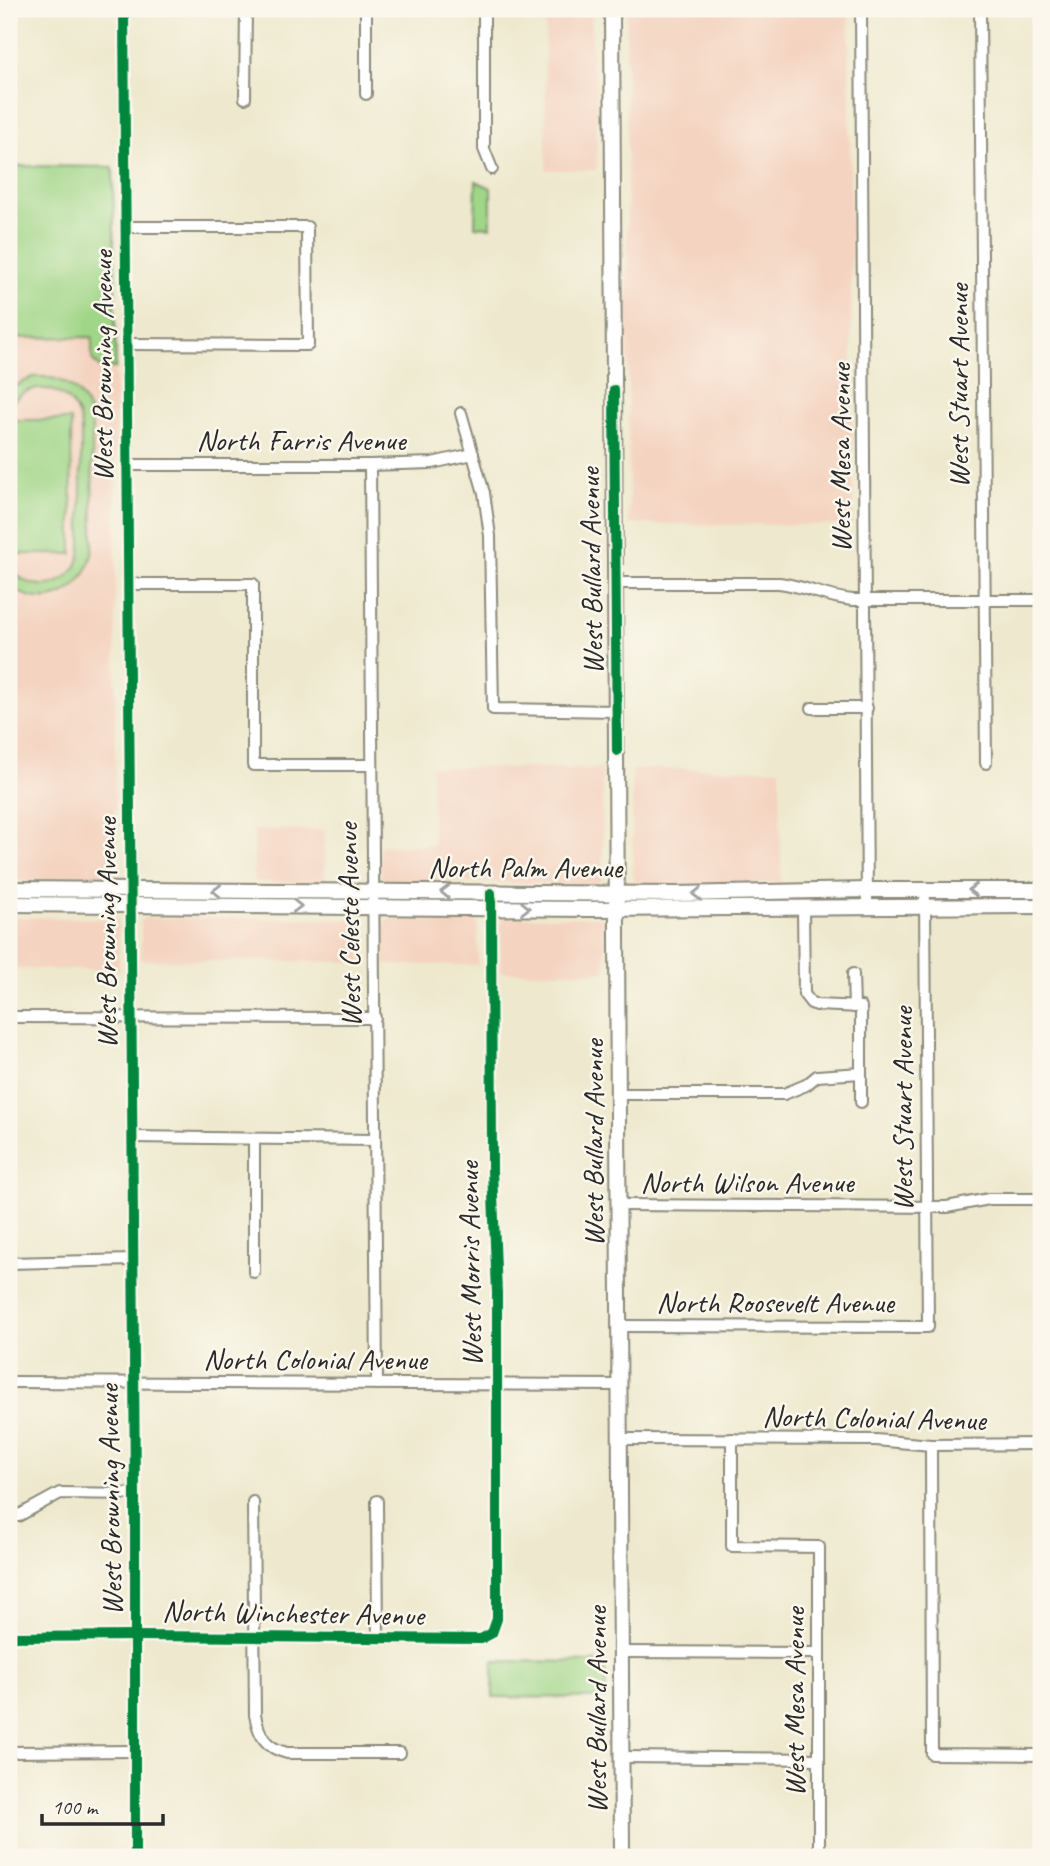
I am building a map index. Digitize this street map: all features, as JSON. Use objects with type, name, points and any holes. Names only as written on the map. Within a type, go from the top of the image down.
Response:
[{"type":"main road","name":"West Bullard Avenue","points":[[612,9],[619,901],[622,1857]]},
{"type":"main road","name":"North Palm Avenue","points":[[9,890],[130,897],[619,901],[867,890],[1041,890]]},
{"type":"main road","points":[[728,908],[730,903],[735,901],[780,899],[812,892]]},
{"type":"main road","name":"North Palm Avenue","points":[[9,904],[130,897]]},
{"type":"main road","name":"North Palm Avenue","points":[[619,901],[728,908],[1041,906]]},
{"type":"street","name":"West Browning Avenue","points":[[124,9],[136,1636],[135,1857]]},
{"type":"street","points":[[245,98],[246,9]]},
{"type":"street","points":[[366,9],[366,94]]},
{"type":"street","points":[[484,9],[484,149],[492,169]]},
{"type":"street","name":"West Mesa Avenue","points":[[861,9],[867,906]]},
{"type":"street","name":"West Stuart Avenue","points":[[980,9],[986,763]]},
{"type":"street","points":[[126,227],[307,227],[308,345],[126,344]]},
{"type":"street","points":[[461,413],[484,493],[490,536],[493,709],[617,711]]},
{"type":"street","name":"North Farris Avenue","points":[[127,465],[370,465],[432,463],[473,454]]},
{"type":"street","name":"West Celeste Avenue","points":[[370,465],[377,1384]]},
{"type":"street","points":[[616,583],[779,583],[825,596],[866,600],[1041,600]]},
{"type":"street","points":[[129,584],[253,584],[253,765],[372,765]]},
{"type":"street","points":[[812,708],[867,708]]},
{"type":"street","name":"West Stuart Avenue","points":[[925,890],[929,1327]]},
{"type":"street","name":"West Morris Avenue","points":[[491,900],[492,1170],[498,1293],[497,1619],[492,1633]]},
{"type":"street","points":[[803,908],[803,985],[806,999],[817,1005],[861,1007],[861,1101]]},
{"type":"street","points":[[853,974],[853,1007]]},
{"type":"street","points":[[9,1017],[375,1018]]},
{"type":"street","points":[[619,1094],[784,1094],[806,1085],[817,1076],[861,1073]]},
{"type":"street","points":[[132,1137],[375,1140]]},
{"type":"street","points":[[254,1139],[254,1272]]},
{"type":"street","name":"North Wilson Avenue","points":[[620,1205],[928,1207],[957,1206],[989,1199],[1041,1199]]},
{"type":"street","points":[[9,1263],[133,1260]]},
{"type":"street","name":"North Roosevelt Avenue","points":[[621,1326],[929,1327]]},
{"type":"street","name":"North Colonial Avenue","points":[[9,1382],[621,1385]]},
{"type":"street","name":"North Colonial Avenue","points":[[621,1439],[876,1440],[931,1445],[1041,1444]]},
{"type":"street","name":"West Mesa Avenue","points":[[732,1439],[732,1546],[819,1546],[819,1857]]},
{"type":"street","points":[[931,1445],[932,1754],[1041,1755]]},
{"type":"street","points":[[9,1516],[18,1516],[60,1493],[135,1494]]},
{"type":"street","points":[[377,1501],[377,1638]]},
{"type":"street","points":[[253,1502],[255,1715],[258,1731],[267,1745],[288,1753],[400,1753]]},
{"type":"street","name":"North Winchester Avenue","points":[[9,1637],[481,1639],[492,1633]]},
{"type":"street","points":[[622,1652],[818,1653]]},
{"type":"street","points":[[9,1752],[135,1751]]},
{"type":"street","points":[[622,1757],[818,1759]]},
{"type":"shaded area","points":[[545,9],[592,9],[591,54],[596,76],[597,170],[546,170]]},
{"type":"shaded area","points":[[626,9],[849,9],[853,525],[629,524]]},
{"type":"shaded area","points":[[92,337],[100,368],[116,368],[115,876],[109,881],[9,881],[9,338]]},
{"type":"shaded area","points":[[431,767],[602,769],[603,876],[598,884],[385,881],[381,877],[380,846],[433,845]]},
{"type":"shaded area","points":[[632,769],[780,769],[781,883],[640,885],[635,882]]},
{"type":"shaded area","points":[[254,830],[325,830],[325,883],[254,882]]},
{"type":"shaded area","points":[[9,917],[118,919],[119,970],[9,969]]},
{"type":"shaded area","points":[[504,917],[600,917],[605,923],[605,972],[501,972],[500,922]]},
{"type":"shaded area","points":[[144,918],[356,919],[361,925],[362,962],[141,960],[141,921]]},
{"type":"shaded area","points":[[388,919],[474,920],[478,924],[478,965],[384,965],[383,924]]},
{"type":"green space","points":[[9,166],[113,167],[116,368],[100,368],[92,359],[92,337],[9,338]]},
{"type":"green space","points":[[476,181],[491,188],[491,227],[475,226]]},
{"type":"green space","points":[[33,377],[55,379],[73,388],[86,405],[92,427],[93,547],[90,562],[74,586],[63,594],[50,598],[22,594],[9,585],[9,566],[29,583],[41,585],[63,579],[78,561],[81,547],[81,427],[78,414],[71,403],[52,390],[29,390],[18,396],[9,406],[9,389]]},
{"type":"green space","points":[[12,420],[71,420],[72,554],[13,554]]},
{"type":"green space","points":[[493,1661],[605,1662],[606,1698],[493,1697]]},
{"type":"cycle path","points":[[124,9],[135,1494],[135,1857]]},
{"type":"cycle path","points":[[614,390],[617,751]]},
{"type":"cycle path","points":[[9,1637],[481,1639],[492,1633],[497,1619],[497,1293],[492,1170],[491,893]]}]
